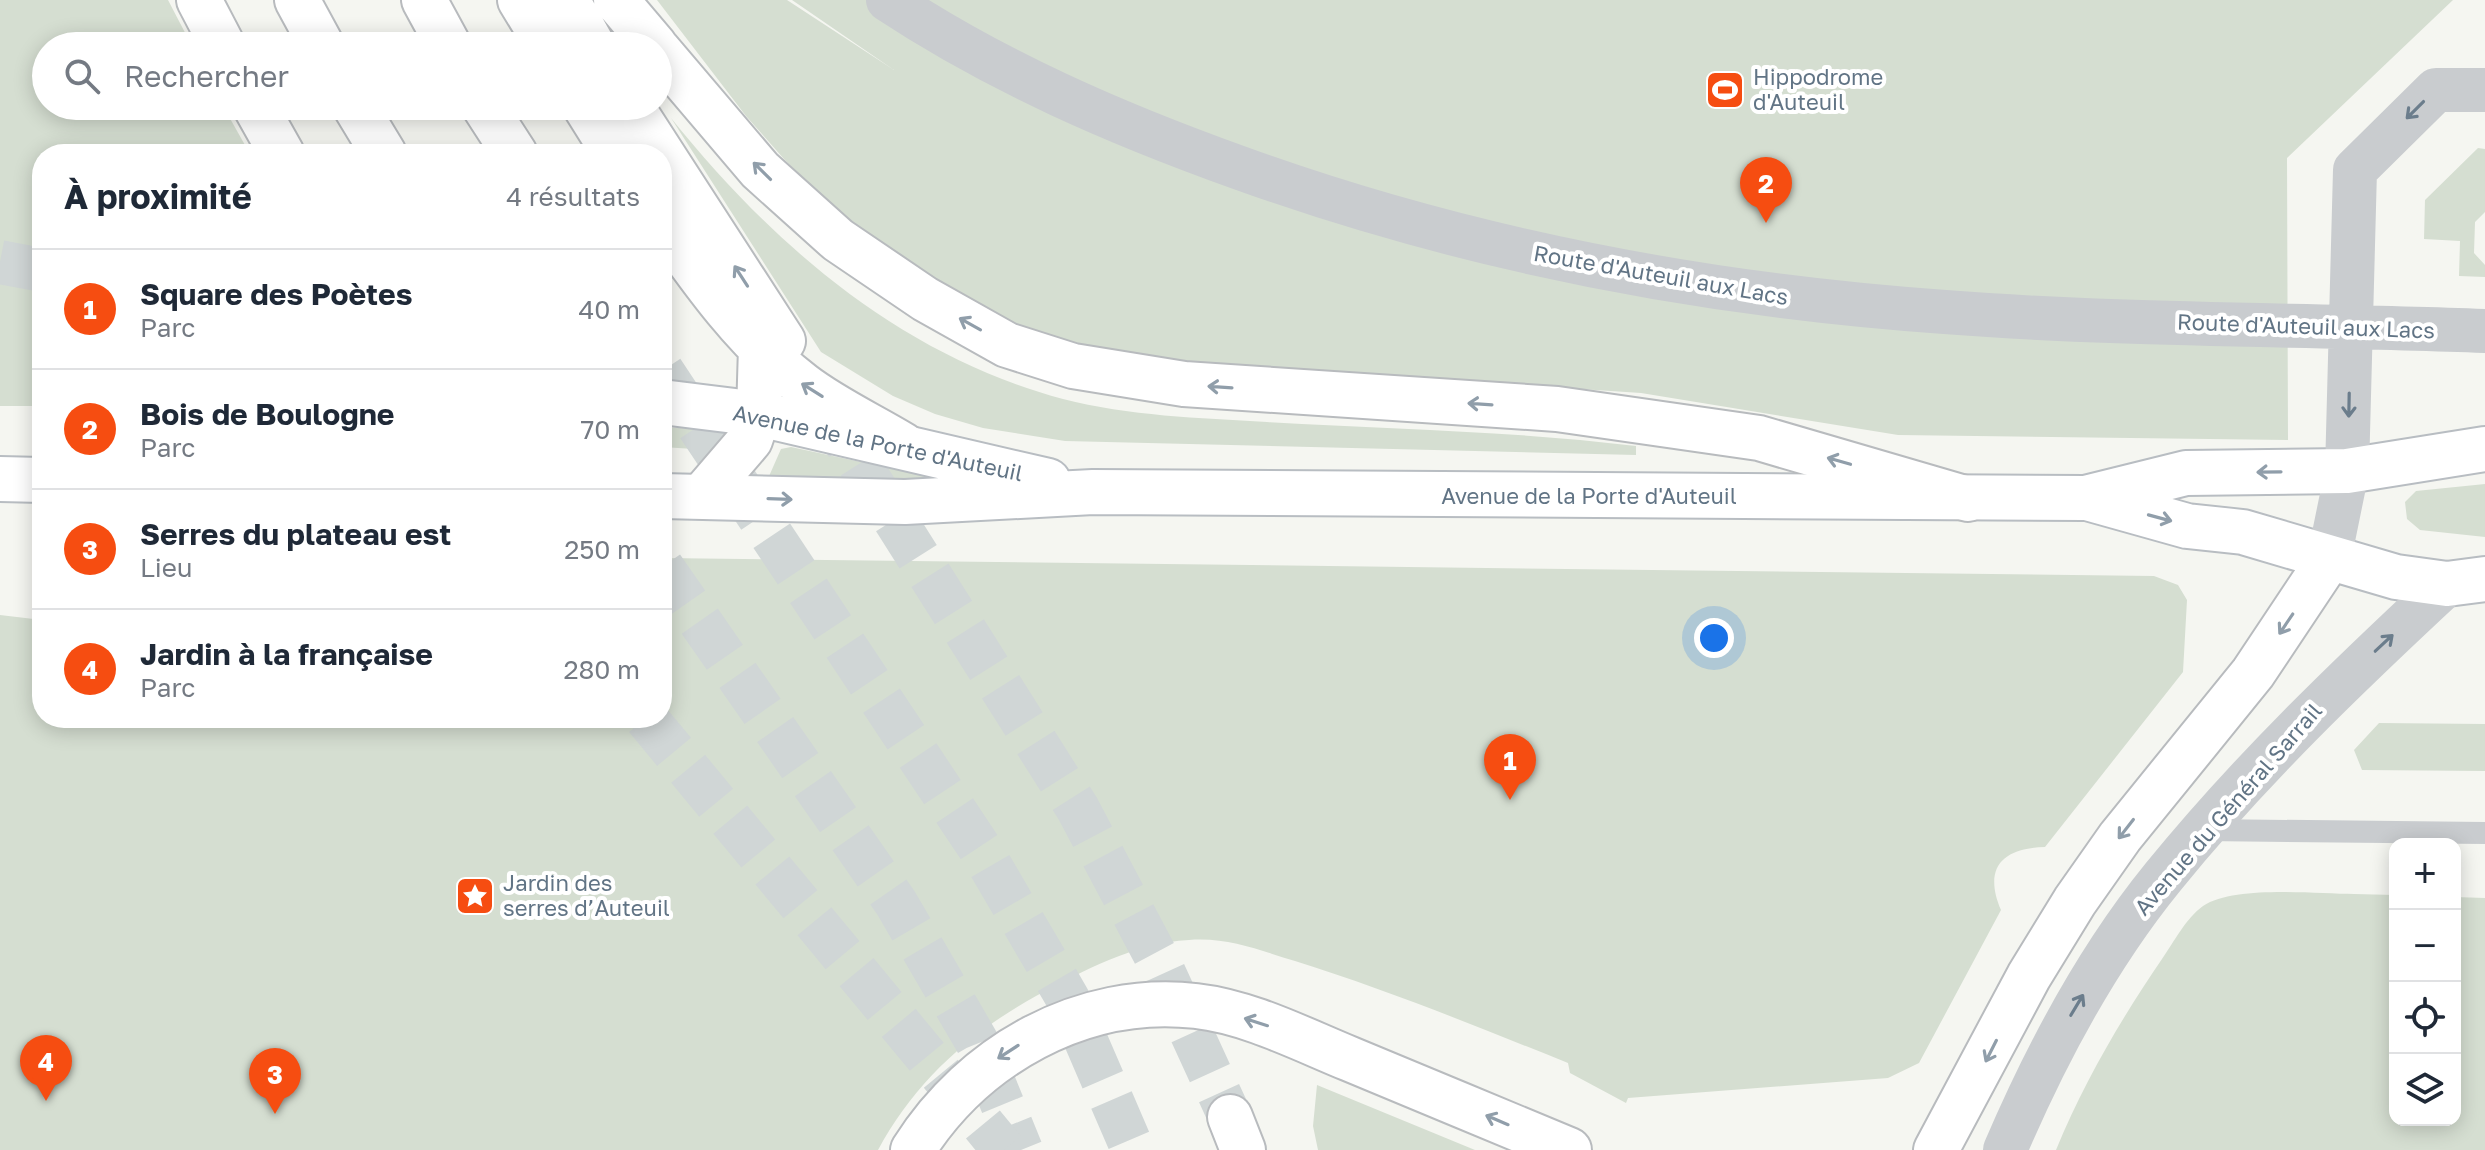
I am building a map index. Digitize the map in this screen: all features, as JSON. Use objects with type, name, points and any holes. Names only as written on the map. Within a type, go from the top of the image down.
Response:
[{"type":"main road","points":[[199,0],[216,32]]},
{"type":"main road","points":[[297,0],[314,32]]},
{"type":"main road","points":[[424,0],[441,32]]},
{"type":"main road","points":[[520,0],[539,32]]},
{"type":"main road","points":[[567,0],[585,32]]},
{"type":"main road","points":[[616,0],[643,32]]},
{"type":"main road","points":[[672,67],[760,170],[838,240],[925,299],[1007,345],[1073,366],[1184,384],[1557,409],[1759,438],[1968,499]]},
{"type":"main road","points":[[263,120],[276,144]]},
{"type":"main road","points":[[363,120],[378,144]]},
{"type":"main road","points":[[493,120],[509,144]]},
{"type":"main road","points":[[594,120],[609,144]]},
{"type":"main road","points":[[640,120],[656,144]]},
{"type":"main road","points":[[672,171],[772,344],[803,385],[903,445]]},
{"type":"main road","points":[[672,236],[722,303],[772,344]]},
{"type":"main road","points":[[682,496],[750,440],[759,414],[772,344]]},
{"type":"main road","name":"Avenue de la Porte d'Auteuil","points":[[672,403],[759,414],[903,445],[1093,492]]},
{"type":"main road","name":"Avenue de la Porte d'Auteuil","points":[[682,496],[905,502],[1093,492],[2085,498],[2186,473],[2347,471],[2485,449]]},
{"type":"main road","points":[[0,479],[32,480]]},
{"type":"main road","name":"Avenue de la Porte d'Auteuil","points":[[2085,498],[2187,526],[2243,532],[2396,577],[2466,581]]},
{"type":"main road","points":[[1936,1150],[2029,976],[2075,901],[2137,815],[2253,673],[2329,559]]},
{"type":"main road","points":[[913,1150],[936,1116],[982,1071],[1046,1030],[1099,1013],[1192,1005],[1264,1024],[1568,1150]]},
{"type":"street","name":"Route d'Auteuil aux Lacs","points":[[888,0],[1001,67],[1164,141],[1427,229],[1539,256],[1659,279],[1800,299],[1946,312],[2485,331]]},
{"type":"street","points":[[2329,559],[2347,471],[2355,170],[2436,90],[2485,90]]},
{"type":"street","name":"Avenue du Général Sarrail","points":[[2005,1150],[2065,1026],[2095,975],[2163,877],[2306,716],[2466,581]]},
{"type":"lane","points":[[2204,830],[2485,833]]},
{"type":"shaded area","points":[[0,0],[168,0],[185,32],[32,32],[32,120],[231,120],[244,144],[32,144],[32,406],[0,406]]},
{"type":"shaded area","points":[[657,0],[787,0],[894,70],[792,0],[2453,0],[2287,158],[2288,440],[1898,435],[1641,393],[1206,364],[1146,358],[1056,340],[991,313],[910,266],[848,224],[746,116]]},
{"type":"shaded area","points":[[672,119],[753,210],[797,252],[844,290],[894,325],[947,355],[1004,380],[1063,399],[1139,413],[1544,437],[1636,446],[1636,455],[1065,441],[983,428],[935,414],[893,396],[821,352]]},
{"type":"shaded area","points":[[2478,148],[2485,149],[2485,212],[2475,222],[2474,253],[2485,265],[2485,277],[2459,276],[2460,241],[2424,239],[2425,200]]},
{"type":"shaded area","points":[[672,428],[696,429],[705,435],[701,445],[694,449],[672,448]]},
{"type":"shaded area","points":[[791,447],[935,478],[941,485],[766,483],[781,449]]},
{"type":"shaded area","points":[[2485,484],[2485,537],[2420,530],[2407,519],[2405,502],[2416,491]]},
{"type":"shaded area","points":[[672,558],[2154,576],[2178,585],[2187,600],[2183,672],[2045,847],[2017,851],[2000,863],[1994,883],[2001,910],[1919,1063],[1888,1078],[1628,1098],[1626,1103],[1570,1073],[1568,1063],[1399,997],[1243,945],[1217,940],[1189,940],[1129,952],[1072,977],[1011,1010],[966,1043],[926,1082],[908,1103],[878,1150],[0,1150],[0,615],[32,619],[32,728],[672,728]]},
{"type":"shaded area","points":[[2379,723],[2485,724],[2485,771],[2362,770],[2354,750]]},
{"type":"shaded area","points":[[2255,893],[2389,895],[2389,1126],[2461,1126],[2461,897],[2485,898],[2485,1150],[2056,1150],[2118,1028],[2191,917],[2217,899]]},
{"type":"shaded area","points":[[1317,1085],[1475,1150],[1318,1150],[1313,1126]]},
{"type":"tunnel","points":[[0,262],[32,268]]},
{"type":"tunnel","points":[[672,386],[981,850],[1068,999],[1133,1150]]},
{"type":"tunnel","points":[[824,408],[1078,809],[1159,962],[1230,1117]]},
{"type":"tunnel","points":[[672,581],[896,903],[977,1042],[1021,1150]]},
{"type":"tunnel","points":[[654,728],[1004,1150]]},
{"type":"place","name":"Hippodrome d'Auteuil","points":[[1725,90]]},
{"type":"place","name":"Bois de Boulogne","points":[[1766,223]]},
{"type":"place","name":"Square des Poètes","points":[[1510,800]]},
{"type":"place","name":"Jardin des serres d’Auteuil","points":[[475,896]]},
{"type":"place","name":"Jardin à la française","points":[[46,1101]]},
{"type":"place","name":"Serres du plateau est","points":[[275,1114]]}]
